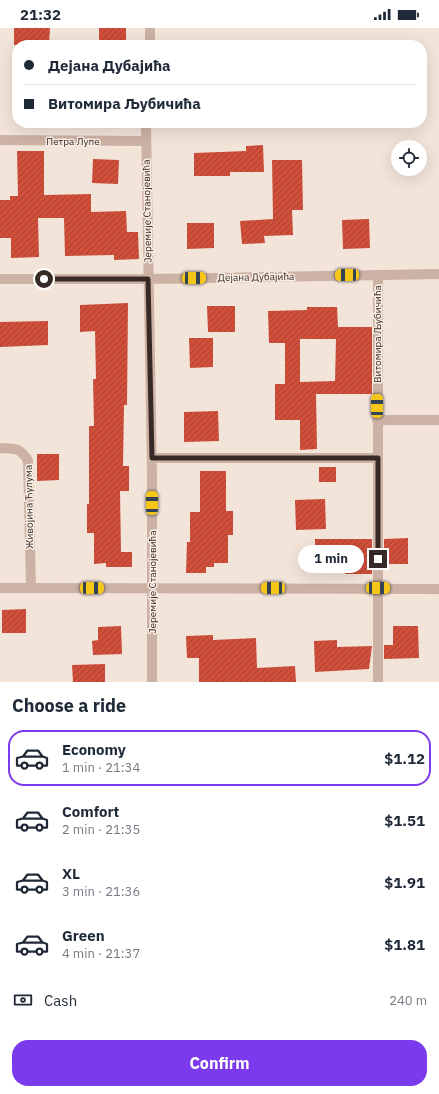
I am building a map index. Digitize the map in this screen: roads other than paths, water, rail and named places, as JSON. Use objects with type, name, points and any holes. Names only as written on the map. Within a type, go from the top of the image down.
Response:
[{"type":"street","points":[[150,28],[150,40]]},
{"type":"street","name":"Јеремије Станојевића","points":[[146,128],[152,458],[152,682]]},
{"type":"street","name":"Петра Лупе","points":[[0,140],[146,141]]},
{"type":"street","name":"Дејана Дубајића","points":[[0,279],[148,279],[439,274]]},
{"type":"street","name":"Витомира Љубичића","points":[[378,275],[378,682]]},
{"type":"street","points":[[377,420],[439,420]]},
{"type":"street","name":"Живојина Ћулума","points":[[0,448],[18,449],[24,454],[28,461],[31,588]]},
{"type":"street","points":[[152,458],[378,458]]},
{"type":"street","points":[[0,588],[439,589]]}]
